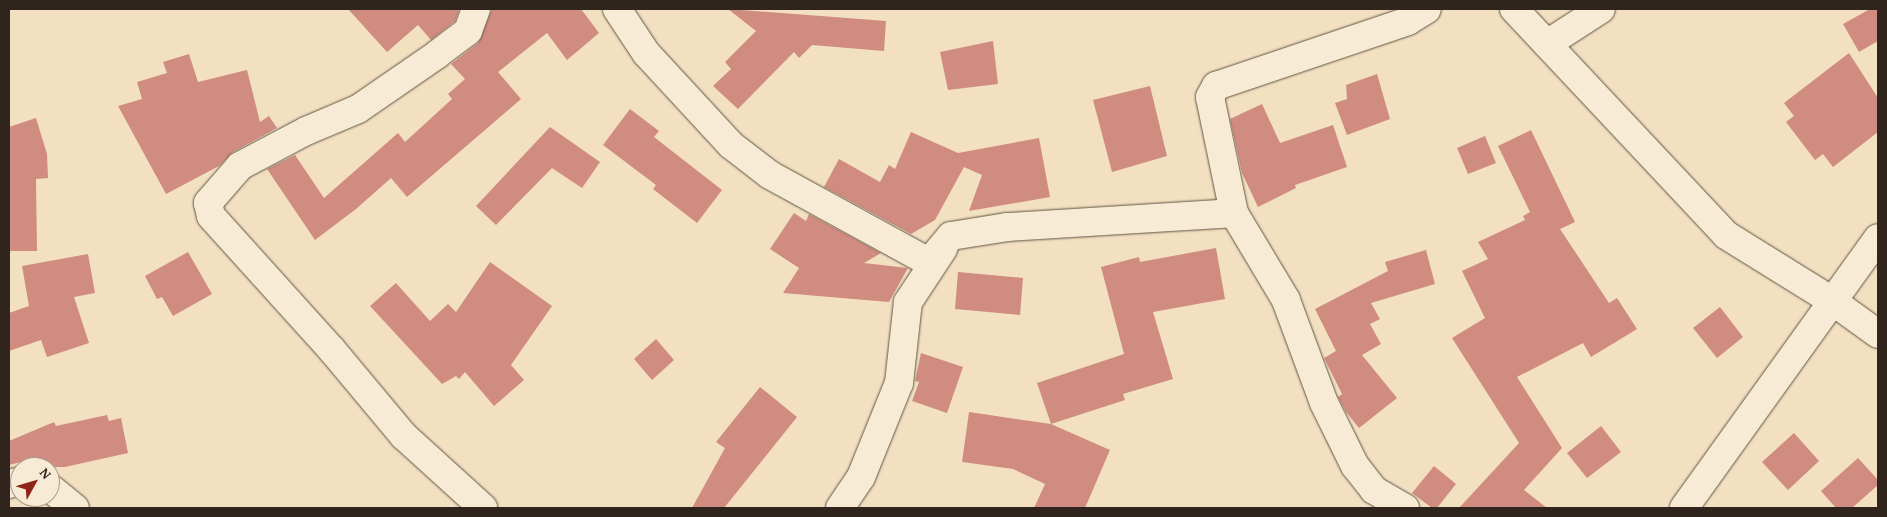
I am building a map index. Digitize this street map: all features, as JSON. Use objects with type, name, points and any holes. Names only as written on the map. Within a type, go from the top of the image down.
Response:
[{"type":"street","points":[[476,9],[468,31],[438,54],[358,109],[306,131],[240,166],[208,203],[211,216],[332,350],[404,436],[483,508]]},
{"type":"street","points":[[617,9],[646,53],[731,145],[770,175],[929,262],[951,236],[1008,227],[1234,213]]},
{"type":"street","points":[[1405,508],[1374,490],[1355,466],[1324,403],[1286,300],[1234,213],[1210,96],[1216,86],[1408,21],[1427,9]]},
{"type":"street","points":[[1514,9],[1726,235],[1831,300],[1878,334]]},
{"type":"street","points":[[1547,44],[1601,9]]},
{"type":"street","points":[[840,508],[860,477],[899,383],[908,302],[951,236]]},
{"type":"street","points":[[1684,508],[1831,300],[1878,238]]},
{"type":"street","points":[[60,496],[75,508]]},
{"type":"building","points":[[348,9],[457,9],[459,11],[455,21],[431,40],[418,25],[387,52]]},
{"type":"building","points":[[492,9],[581,9],[599,33],[567,60],[547,33],[498,72],[521,99],[407,197],[391,178],[356,209],[315,240],[267,169],[295,155],[324,198],[398,133],[405,142],[452,99],[448,94],[465,79],[451,64],[478,43]]},
{"type":"building","points":[[728,9],[886,21],[884,51],[812,45],[799,58],[794,52],[738,109],[713,86],[731,69],[725,62],[756,31]]},
{"type":"building","points":[[1870,9],[1878,9],[1878,41],[1859,52],[1843,24]]},
{"type":"building","points":[[993,41],[998,84],[948,90],[940,52]]},
{"type":"building","points":[[1849,53],[1878,98],[1878,132],[1833,167],[1823,154],[1815,160],[1786,122],[1794,116],[1784,103]]},
{"type":"building","points":[[189,54],[198,82],[247,70],[260,122],[269,116],[277,128],[233,152],[219,166],[166,194],[118,106],[142,99],[137,82],[167,73],[163,62]]},
{"type":"building","points":[[1377,74],[1390,119],[1347,135],[1335,103],[1347,99],[1346,85]]},
{"type":"building","points":[[1150,86],[1167,156],[1112,172],[1093,100]]},
{"type":"building","points":[[1262,104],[1280,143],[1333,125],[1347,167],[1295,185],[1296,188],[1258,207],[1242,173],[1230,119]]},
{"type":"building","points":[[630,109],[659,131],[654,137],[722,190],[697,223],[653,189],[656,185],[603,145]]},
{"type":"building","points":[[36,118],[47,154],[48,178],[36,179],[37,251],[9,251],[9,127]]},
{"type":"building","points":[[550,127],[600,162],[582,188],[552,168],[496,225],[476,206]]},
{"type":"building","points":[[1531,130],[1575,222],[1560,229],[1609,303],[1617,298],[1637,329],[1591,357],[1583,343],[1517,377],[1562,448],[1524,490],[1547,508],[1459,508],[1519,443],[1452,338],[1485,318],[1462,271],[1488,259],[1478,242],[1525,220],[1523,216],[1530,212],[1498,146]]},
{"type":"building","points":[[911,132],[958,153],[1039,138],[1050,197],[969,211],[982,175],[964,167],[935,220],[911,234],[824,187],[839,159],[880,182],[889,165],[895,169]]},
{"type":"building","points":[[1485,136],[1496,163],[1468,174],[1457,148]]},
{"type":"building","points":[[794,213],[806,221],[809,214],[881,253],[864,263],[908,268],[889,302],[783,293],[799,268],[770,249]]},
{"type":"building","points":[[1216,248],[1225,299],[1153,312],[1173,379],[1123,394],[1125,400],[1051,424],[1037,383],[1124,354],[1101,267],[1139,257],[1140,262]]},
{"type":"building","points":[[1426,250],[1435,284],[1371,303],[1380,319],[1370,324],[1381,344],[1362,355],[1397,398],[1359,428],[1346,412],[1338,397],[1342,394],[1324,358],[1336,351],[1315,309],[1388,271],[1385,262]]},
{"type":"building","points":[[188,252],[212,294],[173,316],[162,297],[157,299],[145,276]]},
{"type":"building","points":[[88,254],[95,293],[74,297],[89,343],[47,357],[41,340],[9,351],[9,313],[29,306],[22,266]]},
{"type":"building","points":[[490,262],[552,306],[511,365],[524,380],[494,406],[465,372],[459,379],[456,376],[442,384],[370,306],[396,283],[430,321],[448,304],[456,312]]},
{"type":"building","points":[[958,272],[1023,278],[1020,315],[955,309]]},
{"type":"building","points":[[1720,307],[1743,337],[1717,358],[1693,328]]},
{"type":"building","points":[[656,339],[674,360],[652,380],[634,359]]},
{"type":"building","points":[[921,353],[963,367],[947,413],[912,401],[919,382],[915,381]]},
{"type":"building","points":[[760,387],[797,417],[724,508],[692,508],[725,448],[716,442]]},
{"type":"building","points":[[969,412],[1051,424],[1110,450],[1085,508],[1034,508],[1045,484],[1013,469],[962,462]]},
{"type":"building","points":[[107,415],[109,421],[121,418],[128,453],[65,467],[60,467],[60,457],[10,457],[9,465],[9,441],[54,422],[56,426]]},
{"type":"building","points":[[1601,426],[1621,452],[1587,478],[1567,453]]},
{"type":"building","points":[[1794,433],[1819,461],[1788,490],[1762,462]]},
{"type":"building","points":[[1858,458],[1878,480],[1878,485],[1852,508],[1836,508],[1821,491]]},
{"type":"building","points":[[1434,466],[1456,484],[1437,508],[1432,508],[1412,493]]}]
